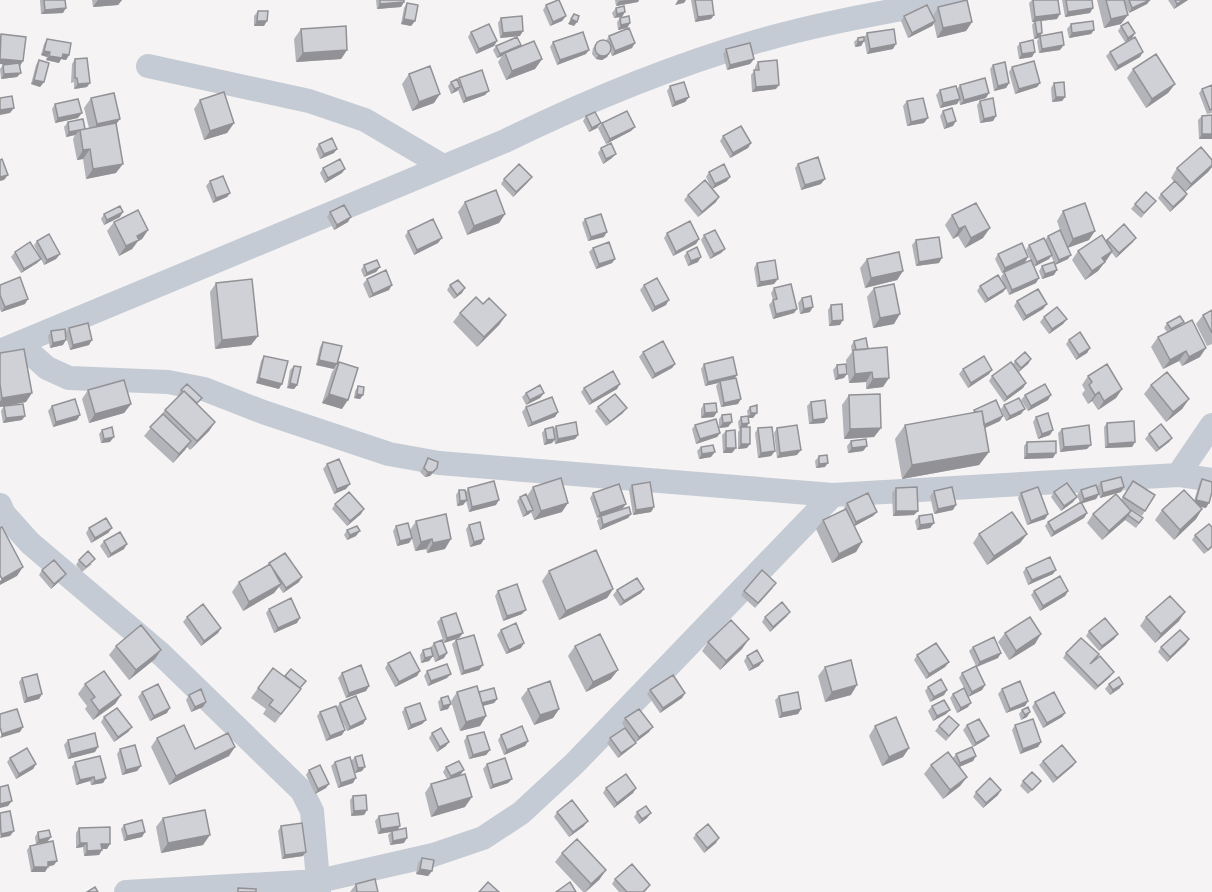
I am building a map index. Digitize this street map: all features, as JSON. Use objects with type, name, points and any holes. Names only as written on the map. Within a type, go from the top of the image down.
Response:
[{"type":"street","points":[[10,348],[587,103],[675,68],[756,42],[841,20],[951,0]]},
{"type":"street","points":[[148,66],[309,101],[365,120],[443,166]]},
{"type":"street","points":[[10,348],[69,378],[168,382],[204,389],[263,412],[389,454],[440,463],[833,495],[1178,475],[1212,480]]},
{"type":"street","points":[[1178,475],[1212,425]]},
{"type":"street","points":[[126,892],[319,886],[433,855],[483,838],[520,813],[574,764],[833,495]]},
{"type":"street","points":[[0,504],[4,514],[30,543],[162,656],[302,791],[312,811],[319,886]]},
{"type":"building","points":[[44,0],[65,0],[66,8],[45,10]]},
{"type":"building","points":[[380,0],[404,0],[404,2],[380,4]]},
{"type":"building","points":[[559,0],[566,16],[553,22],[546,5]]},
{"type":"building","points":[[695,0],[712,0],[714,15],[698,17]]},
{"type":"building","points":[[967,0],[972,22],[943,28],[938,7]]},
{"type":"building","points":[[1033,0],[1058,0],[1060,14],[1035,17]]},
{"type":"building","points":[[1066,0],[1092,0],[1093,8],[1068,12]]},
{"type":"building","points":[[1106,0],[1124,0],[1128,15],[1111,19]]},
{"type":"building","points":[[1129,0],[1150,0],[1132,8]]},
{"type":"building","points":[[407,3],[418,5],[415,21],[404,19]]},
{"type":"building","points":[[927,5],[935,21],[912,33],[904,16]]},
{"type":"building","points":[[624,6],[625,12],[617,14],[616,8]]},
{"type":"building","points":[[258,11],[268,11],[267,21],[257,21]]},
{"type":"building","points":[[574,14],[579,16],[577,22],[571,19]]},
{"type":"building","points":[[522,16],[523,31],[503,33],[501,18]]},
{"type":"building","points":[[629,16],[630,23],[621,25],[620,18]]},
{"type":"building","points":[[1041,20],[1042,33],[1037,34],[1035,21]]},
{"type":"building","points":[[1093,21],[1094,30],[1072,33],[1071,24]]},
{"type":"building","points":[[1128,22],[1135,33],[1128,38],[1121,26]]},
{"type":"building","points":[[489,24],[497,41],[479,49],[471,32]]},
{"type":"building","points":[[346,26],[347,50],[303,53],[301,29]]},
{"type":"building","points":[[629,28],[635,43],[615,51],[609,36]]},
{"type":"building","points":[[894,29],[896,44],[870,49],[867,33]]},
{"type":"building","points":[[583,32],[589,50],[560,60],[553,42]]},
{"type":"building","points":[[1062,32],[1064,45],[1042,49],[1040,36]]},
{"type":"building","points":[[1,34],[26,37],[23,61],[0,59]]},
{"type":"building","points":[[517,37],[521,45],[500,54],[496,46]]},
{"type":"building","points":[[864,37],[864,41],[858,42],[858,38]]},
{"type":"building","points":[[1135,37],[1143,52],[1118,66],[1110,52]]},
{"type":"building","points":[[47,39],[71,43],[69,55],[63,54],[62,58],[49,56],[50,52],[44,51]]},
{"type":"building","points":[[603,40],[611,48],[603,56],[595,48]]},
{"type":"building","points":[[1033,40],[1035,52],[1022,54],[1020,43]]},
{"type":"building","points":[[534,41],[542,59],[512,71],[505,53]]},
{"type":"building","points":[[750,43],[754,59],[730,65],[726,49]]},
{"type":"building","points":[[1156,54],[1175,84],[1152,99],[1133,69]]},
{"type":"building","points":[[87,58],[90,83],[78,84],[75,78],[75,59]]},
{"type":"building","points":[[39,60],[49,63],[44,82],[34,80]]},
{"type":"building","points":[[777,60],[779,85],[756,87],[754,70],[759,70],[758,62]]},
{"type":"building","points":[[1034,61],[1040,83],[1019,89],[1012,67]]},
{"type":"building","points":[[1005,62],[1009,83],[998,86],[993,65]]},
{"type":"building","points":[[19,63],[21,73],[4,74],[3,65]]},
{"type":"building","points":[[430,66],[440,94],[419,102],[409,74]]},
{"type":"building","points":[[482,70],[489,91],[466,98],[459,78]]},
{"type":"building","points":[[985,78],[989,93],[964,100],[960,85]]},
{"type":"building","points":[[457,79],[460,87],[455,89],[451,82]]},
{"type":"building","points":[[684,82],[689,97],[675,102],[670,86]]},
{"type":"building","points":[[1064,82],[1065,97],[1056,97],[1054,83]]},
{"type":"building","points":[[1212,85],[1212,109],[1210,110],[1202,89]]},
{"type":"building","points":[[956,86],[960,99],[943,103],[940,90]]},
{"type":"building","points":[[224,92],[234,123],[210,131],[200,100]]},
{"type":"building","points":[[114,93],[120,119],[97,124],[91,98]]},
{"type":"building","points":[[12,96],[14,108],[0,110],[0,98]]},
{"type":"building","points":[[923,98],[928,118],[911,122],[907,101]]},
{"type":"building","points":[[993,98],[996,116],[984,119],[980,101]]},
{"type":"building","points":[[78,99],[82,113],[58,118],[55,104]]},
{"type":"building","points":[[952,108],[956,121],[947,124],[943,111]]},
{"type":"building","points":[[627,111],[635,127],[610,139],[602,123]]},
{"type":"building","points":[[595,112],[601,123],[592,128],[586,116]]},
{"type":"building","points":[[1212,115],[1212,134],[1202,134],[1202,116]]},
{"type":"building","points":[[83,119],[85,129],[69,132],[68,122]]},
{"type":"building","points":[[116,123],[123,164],[93,169],[90,149],[83,150],[80,130]]},
{"type":"building","points":[[741,126],[751,143],[733,153],[723,136]]},
{"type":"building","points":[[332,138],[337,149],[324,154],[319,144]]},
{"type":"building","points":[[611,143],[616,154],[606,159],[601,148]]},
{"type":"building","points":[[1201,147],[1212,160],[1212,165],[1191,184],[1177,168]]},
{"type":"building","points":[[818,157],[825,179],[805,185],[798,164]]},
{"type":"building","points":[[2,159],[8,175],[0,177],[0,160]]},
{"type":"building","points":[[340,159],[345,169],[328,178],[323,168]]},
{"type":"building","points":[[519,164],[532,177],[516,192],[504,179]]},
{"type":"building","points":[[724,164],[730,177],[715,184],[709,172]]},
{"type":"building","points":[[223,176],[230,193],[216,198],[210,181]]},
{"type":"building","points":[[705,180],[719,197],[702,212],[688,195]]},
{"type":"building","points":[[1175,181],[1187,194],[1173,207],[1161,194]]},
{"type":"building","points":[[496,190],[505,214],[474,226],[465,202]]},
{"type":"building","points":[[1146,192],[1156,201],[1144,213],[1135,204]]},
{"type":"building","points":[[976,203],[990,228],[971,238],[965,226],[959,229],[952,215]]},
{"type":"building","points":[[1085,203],[1095,231],[1073,239],[1063,211]]},
{"type":"building","points":[[344,205],[351,217],[337,225],[330,212]]},
{"type":"building","points":[[120,206],[123,212],[107,220],[104,214]]},
{"type":"building","points":[[138,210],[148,230],[137,236],[139,240],[126,246],[114,222]]},
{"type":"building","points":[[601,214],[607,232],[591,237],[585,219]]},
{"type":"building","points":[[433,219],[442,238],[417,250],[408,231]]},
{"type":"building","points":[[690,221],[699,239],[676,252],[667,233]]},
{"type":"building","points":[[1124,224],[1136,238],[1119,253],[1107,240]]},
{"type":"building","points":[[715,230],[725,249],[714,254],[704,235]]},
{"type":"building","points":[[1060,230],[1071,255],[1059,260],[1048,236]]},
{"type":"building","points":[[49,234],[60,254],[47,260],[37,241]]},
{"type":"building","points":[[1102,235],[1112,251],[1102,258],[1105,262],[1092,271],[1078,251]]},
{"type":"building","points":[[939,237],[942,258],[919,262],[916,240]]},
{"type":"building","points":[[1044,238],[1052,255],[1037,262],[1029,245]]},
{"type":"building","points":[[30,242],[41,259],[24,269],[15,252]]},
{"type":"building","points":[[609,242],[615,259],[599,264],[593,248]]},
{"type":"building","points":[[1022,243],[1028,257],[1005,268],[998,254]]},
{"type":"building","points":[[697,247],[701,257],[691,261],[687,252]]},
{"type":"building","points":[[899,252],[903,271],[871,278],[867,259]]},
{"type":"building","points":[[377,260],[380,267],[367,273],[364,265]]},
{"type":"building","points":[[775,260],[778,279],[760,282],[757,263]]},
{"type":"building","points":[[1031,260],[1039,278],[1012,290],[1004,272]]},
{"type":"building","points":[[1054,262],[1057,270],[1045,274],[1042,266]]},
{"type":"building","points":[[386,270],[392,285],[373,294],[367,279]]},
{"type":"building","points":[[998,275],[1006,288],[988,299],[980,286]]},
{"type":"building","points":[[20,277],[28,299],[5,307],[0,295],[0,285]]},
{"type":"building","points":[[657,278],[669,300],[655,307],[644,285]]},
{"type":"building","points":[[252,279],[258,336],[222,340],[216,283]]},
{"type":"building","points":[[458,280],[465,288],[457,295],[450,285]]},
{"type":"building","points":[[791,284],[797,309],[776,314],[773,300],[777,299],[774,288]]},
{"type":"building","points":[[894,284],[900,314],[880,318],[874,288]]},
{"type":"building","points":[[1038,289],[1047,304],[1026,316],[1017,301]]},
{"type":"building","points":[[811,296],[813,307],[804,309],[802,298]]},
{"type":"building","points":[[476,297],[483,304],[489,298],[506,315],[484,337],[460,313]]},
{"type":"building","points":[[842,304],[843,320],[832,321],[831,305]]},
{"type":"building","points":[[1057,307],[1067,319],[1052,329],[1044,317]]},
{"type":"building","points":[[1212,310],[1212,333],[1203,315]]},
{"type":"building","points":[[1180,316],[1184,322],[1171,329],[1167,323]]},
{"type":"building","points":[[1192,320],[1206,348],[1189,357],[1186,351],[1170,360],[1158,337]]},
{"type":"building","points":[[88,323],[92,340],[73,345],[69,328]]},
{"type":"building","points":[[65,329],[66,340],[53,343],[51,331]]},
{"type":"building","points":[[1080,332],[1090,348],[1079,355],[1069,340]]},
{"type":"building","points":[[866,338],[868,349],[856,350],[854,341]]},
{"type":"building","points":[[663,341],[675,364],[655,374],[643,352]]},
{"type":"building","points":[[323,342],[342,346],[337,364],[319,360]]},
{"type":"building","points":[[887,347],[889,378],[873,379],[872,372],[855,374],[853,350]]},
{"type":"building","points":[[24,349],[32,393],[2,398],[0,353]]},
{"type":"building","points":[[1025,352],[1031,359],[1021,368],[1015,361]]},
{"type":"building","points":[[264,356],[288,361],[282,384],[259,378]]},
{"type":"building","points":[[984,356],[992,370],[971,383],[963,369]]},
{"type":"building","points":[[733,357],[737,375],[708,382],[704,364]]},
{"type":"building","points":[[339,362],[358,368],[348,400],[329,394]]},
{"type":"building","points":[[1011,362],[1026,383],[1007,397],[992,376]]},
{"type":"building","points":[[846,364],[847,374],[838,375],[837,365]]},
{"type":"building","points":[[1107,364],[1122,389],[1104,401],[1099,392],[1095,395],[1089,385],[1092,382],[1088,376]]},
{"type":"building","points":[[294,366],[301,367],[297,385],[290,383]]},
{"type":"building","points":[[613,371],[620,384],[592,401],[584,388]]},
{"type":"building","points":[[1167,372],[1189,399],[1173,412],[1151,385]]},
{"type":"building","points":[[736,378],[741,399],[724,403],[720,381]]},
{"type":"building","points":[[124,380],[131,404],[95,414],[88,390]]},
{"type":"building","points":[[187,384],[202,398],[197,403],[181,390]]},
{"type":"building","points":[[1045,384],[1051,395],[1031,406],[1025,395]]},
{"type":"building","points":[[540,385],[544,393],[530,400],[526,393]]},
{"type":"building","points":[[358,386],[364,387],[363,395],[357,394]]},
{"type":"building","points":[[184,391],[215,422],[197,441],[165,410]]},
{"type":"building","points":[[615,394],[627,408],[610,422],[598,407]]},
{"type":"building","points":[[880,394],[881,428],[850,429],[849,395]]},
{"type":"building","points":[[552,397],[558,412],[532,423],[526,407]]},
{"type":"building","points":[[1019,398],[1025,409],[1010,416],[1004,405]]},
{"type":"building","points":[[75,399],[80,415],[56,422],[52,406]]},
{"type":"building","points":[[825,400],[827,418],[813,420],[811,402]]},
{"type":"building","points":[[996,400],[1003,416],[984,425],[982,411],[975,412],[974,410]]},
{"type":"building","points":[[716,403],[717,412],[705,413],[704,404]]},
{"type":"building","points":[[23,404],[25,416],[6,418],[4,406]]},
{"type":"building","points":[[757,405],[757,413],[751,413],[750,407]]},
{"type":"building","points":[[982,411],[989,452],[912,465],[905,425]]},
{"type":"building","points":[[1048,413],[1053,430],[1042,434],[1036,417]]},
{"type":"building","points":[[163,414],[191,441],[179,454],[150,427]]},
{"type":"building","points":[[731,414],[732,422],[723,423],[722,415]]},
{"type":"building","points":[[748,416],[749,423],[742,424],[741,417]]},
{"type":"building","points":[[716,419],[720,433],[700,439],[695,425]]},
{"type":"building","points":[[1134,421],[1135,442],[1108,444],[1107,423]]},
{"type":"building","points":[[576,422],[578,435],[558,439],[556,426]]},
{"type":"building","points":[[1161,424],[1172,438],[1159,448],[1149,434]]},
{"type":"building","points":[[797,425],[801,450],[780,453],[777,428]]},
{"type":"building","points":[[1089,425],[1091,445],[1064,447],[1062,429]]},
{"type":"building","points":[[112,427],[114,437],[104,439],[102,430]]},
{"type":"building","points":[[553,427],[555,439],[547,440],[545,429]]},
{"type":"building","points":[[741,427],[750,427],[750,444],[741,444]]},
{"type":"building","points":[[772,427],[775,451],[761,453],[758,428]]},
{"type":"building","points":[[735,430],[736,448],[726,448],[726,431]]},
{"type":"building","points":[[866,439],[867,446],[852,448],[851,441]]},
{"type":"building","points":[[1056,441],[1056,453],[1027,454],[1027,442]]},
{"type":"building","points":[[713,445],[715,452],[702,454],[701,447]]},
{"type":"building","points":[[827,455],[828,463],[819,464],[819,456]]},
{"type":"building","points":[[428,458],[438,462],[433,472],[428,472],[424,468]]},
{"type":"building","points":[[339,459],[350,484],[337,489],[327,464]]},
{"type":"building","points":[[1121,477],[1124,487],[1103,493],[1101,482]]},
{"type":"building","points":[[561,478],[568,503],[541,511],[533,487]]},
{"type":"building","points":[[1202,479],[1212,482],[1209,503],[1196,500]]},
{"type":"building","points":[[494,481],[499,500],[472,507],[468,488]]},
{"type":"building","points":[[1133,481],[1155,495],[1145,511],[1123,497]]},
{"type":"building","points":[[650,482],[654,507],[636,510],[632,485]]},
{"type":"building","points":[[1067,483],[1077,497],[1064,506],[1054,492]]},
{"type":"building","points":[[619,484],[626,504],[600,513],[593,493]]},
{"type":"building","points":[[1096,485],[1099,494],[1084,499],[1081,490]]},
{"type":"building","points":[[917,487],[918,511],[896,511],[896,488]]},
{"type":"building","points":[[952,487],[956,505],[938,509],[934,491]]},
{"type":"building","points":[[1038,487],[1048,514],[1031,521],[1021,493]]},
{"type":"building","points":[[459,490],[465,490],[467,500],[460,501]]},
{"type":"building","points":[[1184,490],[1202,509],[1180,530],[1162,510]]},
{"type":"building","points":[[349,492],[364,509],[350,521],[335,504]]},
{"type":"building","points":[[868,493],[877,512],[856,522],[847,503]]},
{"type":"building","points":[[526,494],[533,510],[527,512],[520,497]]},
{"type":"building","points":[[1116,494],[1131,511],[1109,531],[1093,514]]},
{"type":"building","points":[[1081,502],[1087,513],[1054,532],[1048,522]]},
{"type":"building","points":[[629,507],[631,514],[603,525],[601,516]]},
{"type":"building","points":[[846,509],[862,542],[839,554],[823,520]]},
{"type":"building","points":[[1131,510],[1143,518],[1139,523],[1128,515]]},
{"type":"building","points":[[1012,512],[1027,534],[994,556],[979,534]]},
{"type":"building","points":[[446,514],[451,539],[433,543],[432,539],[421,542],[416,521]]},
{"type":"building","points":[[932,514],[934,523],[920,525],[919,516]]},
{"type":"building","points":[[106,518],[112,528],[95,538],[89,528]]},
{"type":"building","points":[[480,522],[484,539],[474,542],[469,525]]},
{"type":"building","points":[[408,523],[412,538],[400,541],[396,526]]},
{"type":"building","points":[[1209,524],[1212,527],[1212,546],[1208,550],[1195,535]]},
{"type":"building","points":[[357,526],[360,531],[350,535],[347,530]]},
{"type":"building","points":[[2,527],[23,567],[2,579],[0,575],[0,528]]},
{"type":"building","points":[[120,532],[127,544],[111,554],[104,541]]},
{"type":"building","points":[[596,550],[613,589],[566,611],[549,571]]},
{"type":"building","points":[[88,551],[95,559],[86,567],[79,560]]},
{"type":"building","points":[[285,553],[302,577],[286,588],[269,563]]},
{"type":"building","points":[[1050,557],[1056,570],[1032,580],[1026,568]]},
{"type":"building","points":[[54,560],[66,574],[54,584],[42,570]]},
{"type":"building","points":[[270,564],[281,584],[249,602],[239,582]]},
{"type":"building","points":[[762,570],[776,583],[758,603],[744,591]]},
{"type":"building","points":[[1060,576],[1068,591],[1043,606],[1034,591]]},
{"type":"building","points":[[637,578],[644,589],[624,601],[617,590]]},
{"type":"building","points":[[517,584],[526,610],[507,616],[498,591]]},
{"type":"building","points":[[1170,596],[1185,612],[1161,634],[1146,617]]},
{"type":"building","points":[[291,598],[300,618],[278,628],[269,609]]},
{"type":"building","points":[[782,602],[790,612],[773,627],[765,617]]},
{"type":"building","points":[[203,604],[221,628],[204,641],[187,617]]},
{"type":"building","points":[[456,613],[463,633],[447,638],[441,618]]},
{"type":"building","points":[[1030,617],[1041,634],[1016,651],[1005,633]]},
{"type":"building","points":[[1105,618],[1118,634],[1102,646],[1089,631]]},
{"type":"building","points":[[731,620],[749,639],[726,661],[708,642]]},
{"type":"building","points":[[516,623],[524,643],[509,650],[501,630]]},
{"type":"building","points":[[141,625],[161,650],[136,670],[116,646]]},
{"type":"building","points":[[1180,630],[1189,639],[1170,657],[1161,647]]},
{"type":"building","points":[[600,634],[618,670],[593,682],[575,646]]},
{"type":"building","points":[[474,635],[483,665],[464,671],[456,640]]},
{"type":"building","points":[[994,637],[1001,653],[980,662],[973,647]]},
{"type":"building","points":[[1081,638],[1099,654],[1090,664],[1100,656],[1114,672],[1098,686],[1066,653]]},
{"type":"building","points":[[442,640],[447,653],[439,657],[434,643]]},
{"type":"building","points":[[936,643],[949,662],[929,674],[917,655]]},
{"type":"building","points":[[431,648],[433,656],[425,658],[423,650]]},
{"type":"building","points":[[757,650],[763,661],[753,666],[747,656]]},
{"type":"building","points":[[410,652],[420,671],[399,682],[388,663]]},
{"type":"building","points":[[851,660],[857,685],[832,692],[825,667]]},
{"type":"building","points":[[447,664],[451,674],[431,681],[427,671]]},
{"type":"building","points":[[361,665],[369,686],[349,693],[342,673]]},
{"type":"building","points":[[976,666],[985,685],[972,692],[962,673]]},
{"type":"building","points":[[273,668],[301,689],[281,714],[269,705],[273,700],[258,688]]},
{"type":"building","points":[[291,669],[306,681],[300,688],[285,676]]},
{"type":"building","points":[[104,671],[121,695],[99,711],[91,700],[95,697],[85,684]]},
{"type":"building","points":[[37,674],[42,694],[27,698],[22,678]]},
{"type":"building","points":[[673,675],[685,693],[663,708],[650,690]]},
{"type":"building","points":[[1119,677],[1123,684],[1113,690],[1109,684]]},
{"type":"building","points":[[941,679],[947,690],[934,697],[928,687]]},
{"type":"building","points":[[550,681],[559,709],[540,715],[528,689]]},
{"type":"building","points":[[1020,681],[1028,701],[1010,709],[1002,689]]},
{"type":"building","points":[[158,684],[170,708],[154,716],[142,692]]},
{"type":"building","points":[[477,686],[486,716],[466,722],[457,692]]},
{"type":"building","points":[[494,688],[497,699],[482,703],[479,692]]},
{"type":"building","points":[[964,688],[971,703],[961,708],[953,694]]},
{"type":"building","points":[[201,689],[206,702],[195,707],[189,695]]},
{"type":"building","points":[[798,692],[801,709],[782,713],[779,696]]},
{"type":"building","points":[[1054,692],[1065,713],[1047,723],[1035,702]]},
{"type":"building","points":[[356,696],[366,719],[350,727],[340,703]]},
{"type":"building","points":[[448,696],[451,704],[443,706],[441,698]]},
{"type":"building","points":[[944,700],[950,710],[937,716],[932,706]]},
{"type":"building","points":[[420,703],[426,720],[411,725],[405,708]]},
{"type":"building","points":[[336,706],[345,730],[330,736],[320,712]]},
{"type":"building","points":[[1028,707],[1030,712],[1025,715],[1022,710]]},
{"type":"building","points":[[117,708],[132,727],[118,737],[104,717]]},
{"type":"building","points":[[17,709],[23,727],[2,734],[0,714]]},
{"type":"building","points":[[639,709],[653,727],[639,737],[625,718]]},
{"type":"building","points":[[949,716],[959,725],[949,736],[939,726]]},
{"type":"building","points":[[896,717],[909,748],[889,757],[875,726]]},
{"type":"building","points":[[979,719],[989,736],[976,743],[967,725]]},
{"type":"building","points":[[1033,719],[1041,742],[1023,749],[1015,725]]},
{"type":"building","points":[[184,725],[195,749],[228,733],[235,747],[176,776],[157,738]]},
{"type":"building","points":[[522,726],[528,741],[507,750],[501,735]]},
{"type":"building","points":[[441,728],[449,742],[440,747],[432,733]]},
{"type":"building","points":[[625,728],[636,743],[621,753],[610,738]]},
{"type":"building","points":[[484,732],[490,750],[473,755],[467,736]]},
{"type":"building","points":[[95,733],[98,747],[71,754],[68,740]]},
{"type":"building","points":[[135,745],[141,766],[126,770],[120,749]]},
{"type":"building","points":[[1062,745],[1076,762],[1057,778],[1043,761]]},
{"type":"building","points":[[972,747],[976,756],[960,763],[956,754]]},
{"type":"building","points":[[27,748],[36,764],[19,774],[10,758]]},
{"type":"building","points":[[948,752],[967,777],[950,790],[931,765]]},
{"type":"building","points":[[362,755],[365,767],[358,768],[355,757]]},
{"type":"building","points":[[100,756],[106,778],[95,781],[94,777],[80,780],[75,762]]},
{"type":"building","points":[[350,757],[356,778],[341,783],[335,762]]},
{"type":"building","points":[[505,758],[512,779],[493,785],[487,764]]},
{"type":"building","points":[[459,761],[464,770],[451,776],[446,767]]},
{"type":"building","points":[[320,765],[329,784],[318,789],[309,770]]},
{"type":"building","points":[[1032,772],[1041,781],[1032,790],[1023,781]]},
{"type":"building","points":[[465,774],[472,797],[438,807],[431,784]]},
{"type":"building","points":[[626,774],[636,788],[617,803],[606,788]]},
{"type":"building","points":[[990,778],[1001,790],[986,803],[976,792]]},
{"type":"building","points":[[8,785],[12,801],[0,804],[0,787]]},
{"type":"building","points":[[366,795],[367,810],[354,811],[353,796]]},
{"type":"building","points":[[572,800],[588,821],[573,832],[557,812]]},
{"type":"building","points":[[646,806],[651,813],[642,819],[637,812]]},
{"type":"building","points":[[205,810],[210,835],[168,843],[163,818]]},
{"type":"building","points":[[10,811],[14,831],[1,834],[0,813]]},
{"type":"building","points":[[398,813],[400,826],[381,829],[379,816]]},
{"type":"building","points":[[142,820],[145,832],[127,836],[124,825]]},
{"type":"building","points":[[302,823],[306,852],[285,855],[281,826]]},
{"type":"building","points":[[708,824],[719,838],[707,848],[696,834]]},
{"type":"building","points":[[110,827],[110,844],[101,844],[102,850],[87,851],[87,843],[80,843],[79,828]]},
{"type":"building","points":[[406,828],[407,838],[393,841],[392,831]]},
{"type":"building","points":[[49,830],[51,837],[39,840],[38,832]]},
{"type":"building","points":[[577,839],[606,870],[591,884],[562,853]]},
{"type":"building","points":[[53,841],[57,861],[48,862],[48,867],[34,867],[30,846]]},
{"type":"building","points":[[422,858],[434,860],[432,871],[420,869]]},
{"type":"building","points":[[632,864],[650,885],[643,892],[627,892],[615,879]]},
{"type":"building","points":[[375,879],[378,892],[357,892],[356,884]]},
{"type":"building","points":[[488,882],[499,892],[479,892]]},
{"type":"building","points":[[570,882],[576,892],[556,892]]},
{"type":"building","points":[[95,887],[98,892],[87,892]]},
{"type":"building","points":[[238,888],[256,889],[256,892],[238,892]]}]
